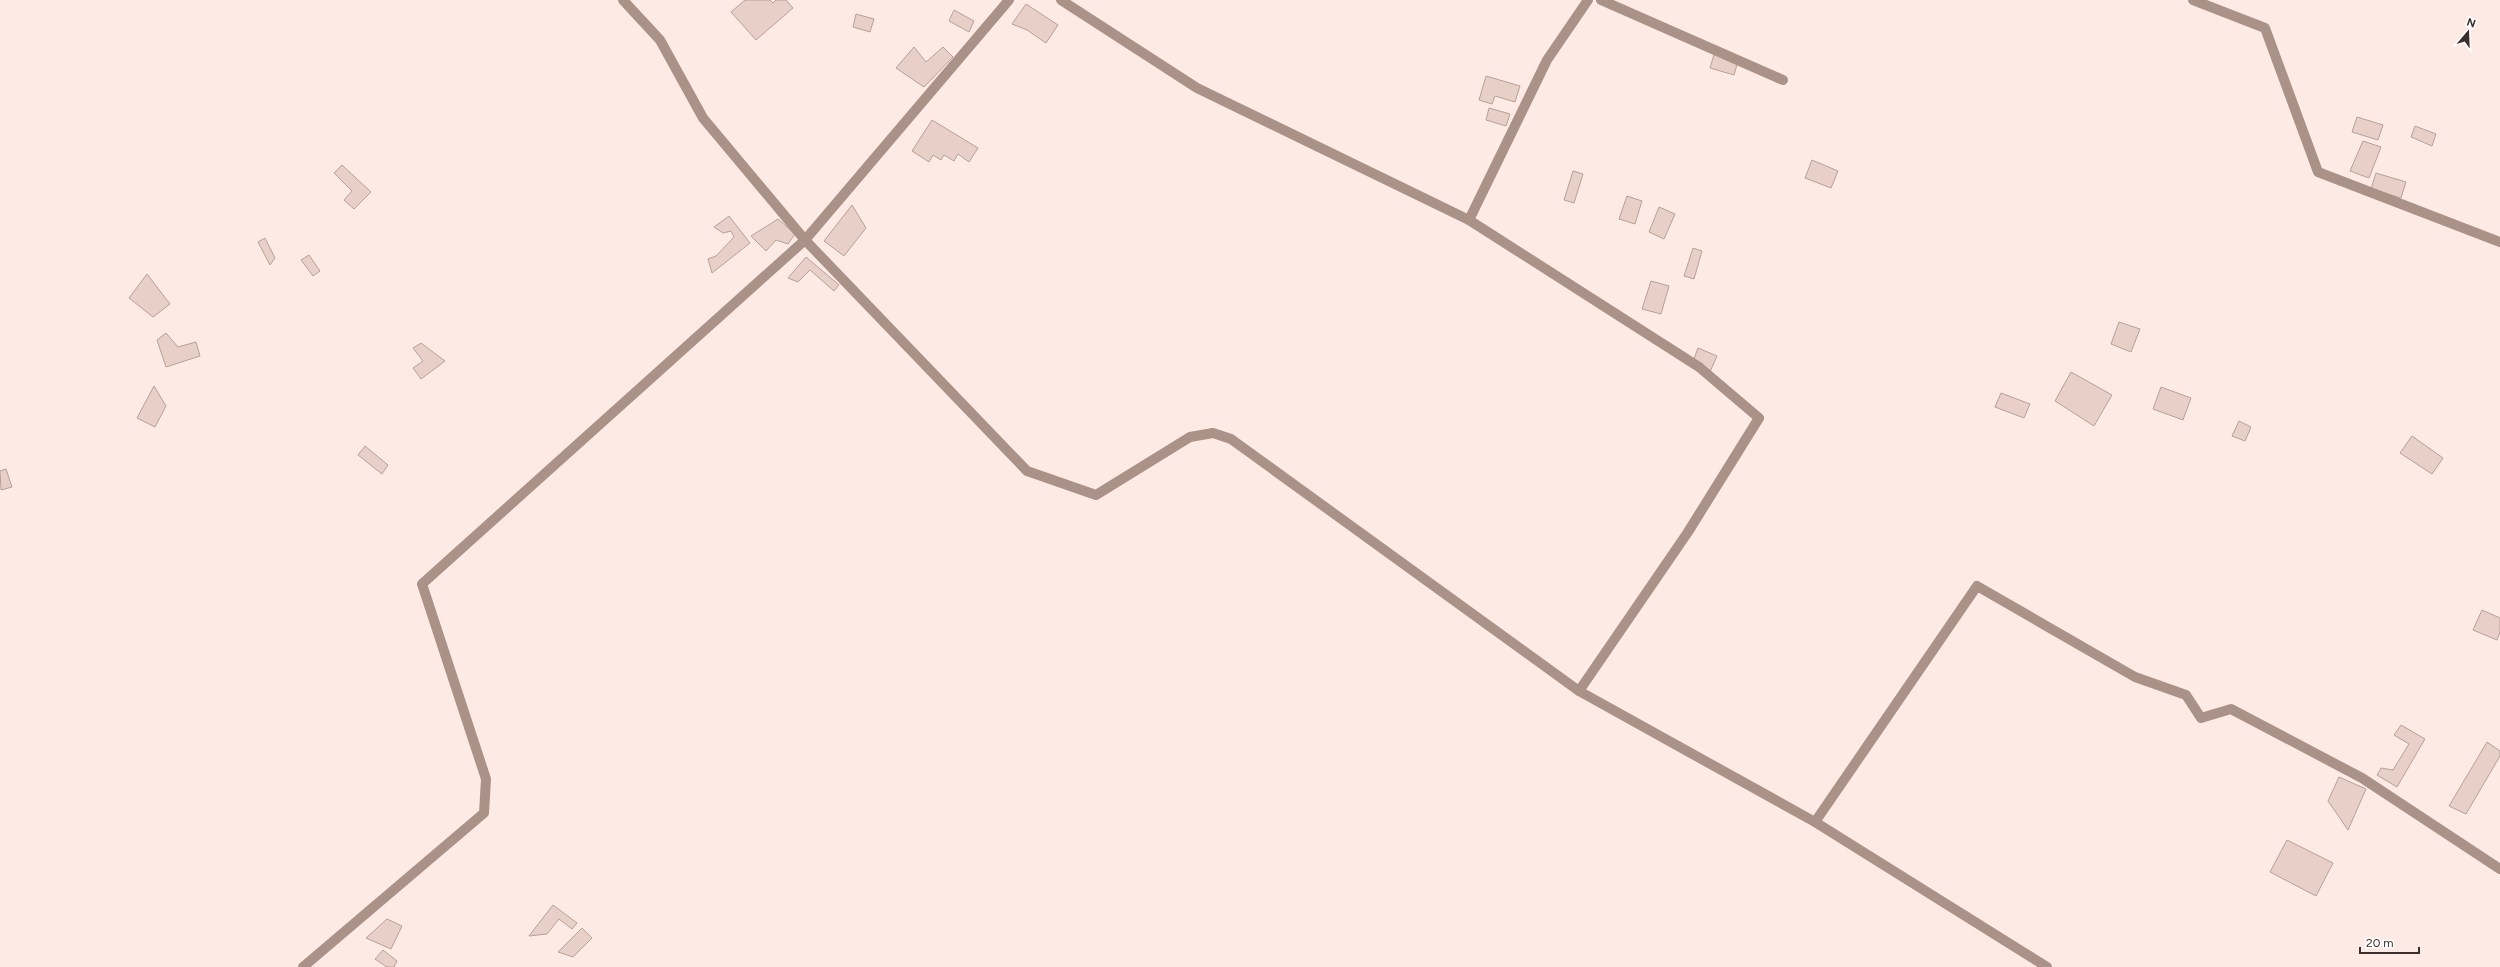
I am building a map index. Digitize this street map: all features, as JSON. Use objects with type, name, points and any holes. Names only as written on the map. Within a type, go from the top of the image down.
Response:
[{"type":"street","points":[[623,0],[660,40],[703,118],[805,240],[1027,471],[1096,495],[1190,437],[1213,433],[1231,439],[1579,691],[1816,822],[2047,967]]},
{"type":"street","points":[[303,967],[484,813],[486,779],[422,584],[805,240],[1009,0]]},
{"type":"street","points":[[1061,0],[1197,88],[1469,220],[1699,367],[1759,418],[1688,532],[1579,691]]},
{"type":"street","points":[[1469,220],[1547,60],[1588,0]]},
{"type":"street","points":[[1601,0],[1783,80]]},
{"type":"street","points":[[2193,0],[2265,28],[2318,172],[2500,242]]},
{"type":"street","points":[[1816,822],[1977,586],[2135,677],[2186,695],[2201,718],[2231,709],[2362,778],[2500,869]]},
{"type":"building","points":[[745,0],[770,0],[773,3],[776,0],[786,0],[793,8],[756,40],[731,12]]},
{"type":"building","points":[[1026,4],[1058,25],[1046,43],[1027,30],[1012,24]]},
{"type":"building","points":[[954,10],[974,21],[969,32],[949,21]]},
{"type":"building","points":[[856,14],[874,19],[870,32],[853,27]]},
{"type":"building","points":[[914,47],[926,62],[943,47],[953,57],[924,87],[896,68]]},
{"type":"building","points":[[1715,51],[1739,58],[1734,75],[1710,68]]},
{"type":"building","points":[[1486,76],[1520,86],[1515,102],[1495,96],[1492,104],[1479,100]]},
{"type":"building","points":[[1489,108],[1510,114],[1506,126],[1486,120]]},
{"type":"building","points":[[2357,117],[2383,125],[2378,140],[2352,132]]},
{"type":"building","points":[[932,120],[978,148],[969,162],[958,154],[954,161],[944,155],[941,160],[933,155],[929,162],[912,151]]},
{"type":"building","points":[[2415,126],[2436,134],[2432,146],[2411,137]]},
{"type":"building","points":[[2363,141],[2381,147],[2369,178],[2350,171]]},
{"type":"building","points":[[1812,160],[1838,171],[1831,188],[1805,178]]},
{"type":"building","points":[[342,165],[371,192],[354,209],[344,200],[352,191],[334,173]]},
{"type":"building","points":[[1573,171],[1583,174],[1574,203],[1564,200]]},
{"type":"building","points":[[2376,173],[2406,182],[2401,198],[2371,189]]},
{"type":"building","points":[[1627,196],[1642,201],[1635,224],[1619,219]]},
{"type":"building","points":[[852,205],[866,228],[844,256],[824,241]]},
{"type":"building","points":[[1659,207],[1675,214],[1664,239],[1649,232]]},
{"type":"building","points":[[729,216],[750,243],[712,273],[708,259],[716,256],[734,237],[731,231],[723,233],[714,227]]},
{"type":"building","points":[[778,219],[795,234],[788,244],[776,240],[766,251],[751,236]]},
{"type":"building","points":[[265,238],[275,258],[270,265],[258,242]]},
{"type":"building","points":[[1693,248],[1702,251],[1694,279],[1684,276]]},
{"type":"building","points":[[309,255],[320,271],[313,276],[301,260]]},
{"type":"building","points":[[806,257],[839,285],[834,291],[810,270],[798,282],[788,278]]},
{"type":"building","points":[[147,274],[170,304],[153,317],[129,298]]},
{"type":"building","points":[[1651,281],[1669,286],[1661,314],[1642,309]]},
{"type":"building","points":[[2119,322],[2140,329],[2131,352],[2111,344]]},
{"type":"building","points":[[166,333],[178,347],[196,342],[200,356],[166,367],[157,340]]},
{"type":"building","points":[[421,343],[445,361],[421,379],[413,368],[423,361],[413,348]]},
{"type":"building","points":[[1698,348],[1717,356],[1709,374],[1691,367]]},
{"type":"building","points":[[2071,372],[2112,395],[2094,426],[2055,401]]},
{"type":"building","points":[[154,386],[166,406],[155,427],[137,418]]},
{"type":"building","points":[[2161,387],[2191,398],[2183,420],[2153,409]]},
{"type":"building","points":[[2001,393],[2030,404],[2024,418],[1995,407]]},
{"type":"building","points":[[2239,421],[2251,427],[2245,441],[2232,436]]},
{"type":"building","points":[[2412,436],[2443,458],[2432,474],[2400,453]]},
{"type":"building","points":[[365,446],[388,465],[382,474],[358,455]]},
{"type":"building","points":[[6,469],[12,487],[1,490],[0,471]]},
{"type":"building","points":[[2482,610],[2500,618],[2500,632],[2497,640],[2473,630]]},
{"type":"building","points":[[2401,725],[2425,739],[2397,787],[2377,775],[2381,768],[2393,770],[2409,744],[2394,735]]},
{"type":"building","points":[[2487,742],[2500,751],[2500,756],[2466,814],[2449,806]]},
{"type":"building","points":[[2339,777],[2366,789],[2348,830],[2328,801]]},
{"type":"building","points":[[2287,840],[2333,863],[2316,896],[2270,872]]},
{"type":"building","points":[[553,905],[577,923],[572,929],[559,919],[547,934],[529,936]]},
{"type":"building","points":[[387,919],[402,926],[391,949],[366,938]]},
{"type":"building","points":[[582,928],[592,938],[573,957],[558,952]]},
{"type":"building","points":[[383,950],[397,961],[394,967],[387,967],[375,959]]}]
